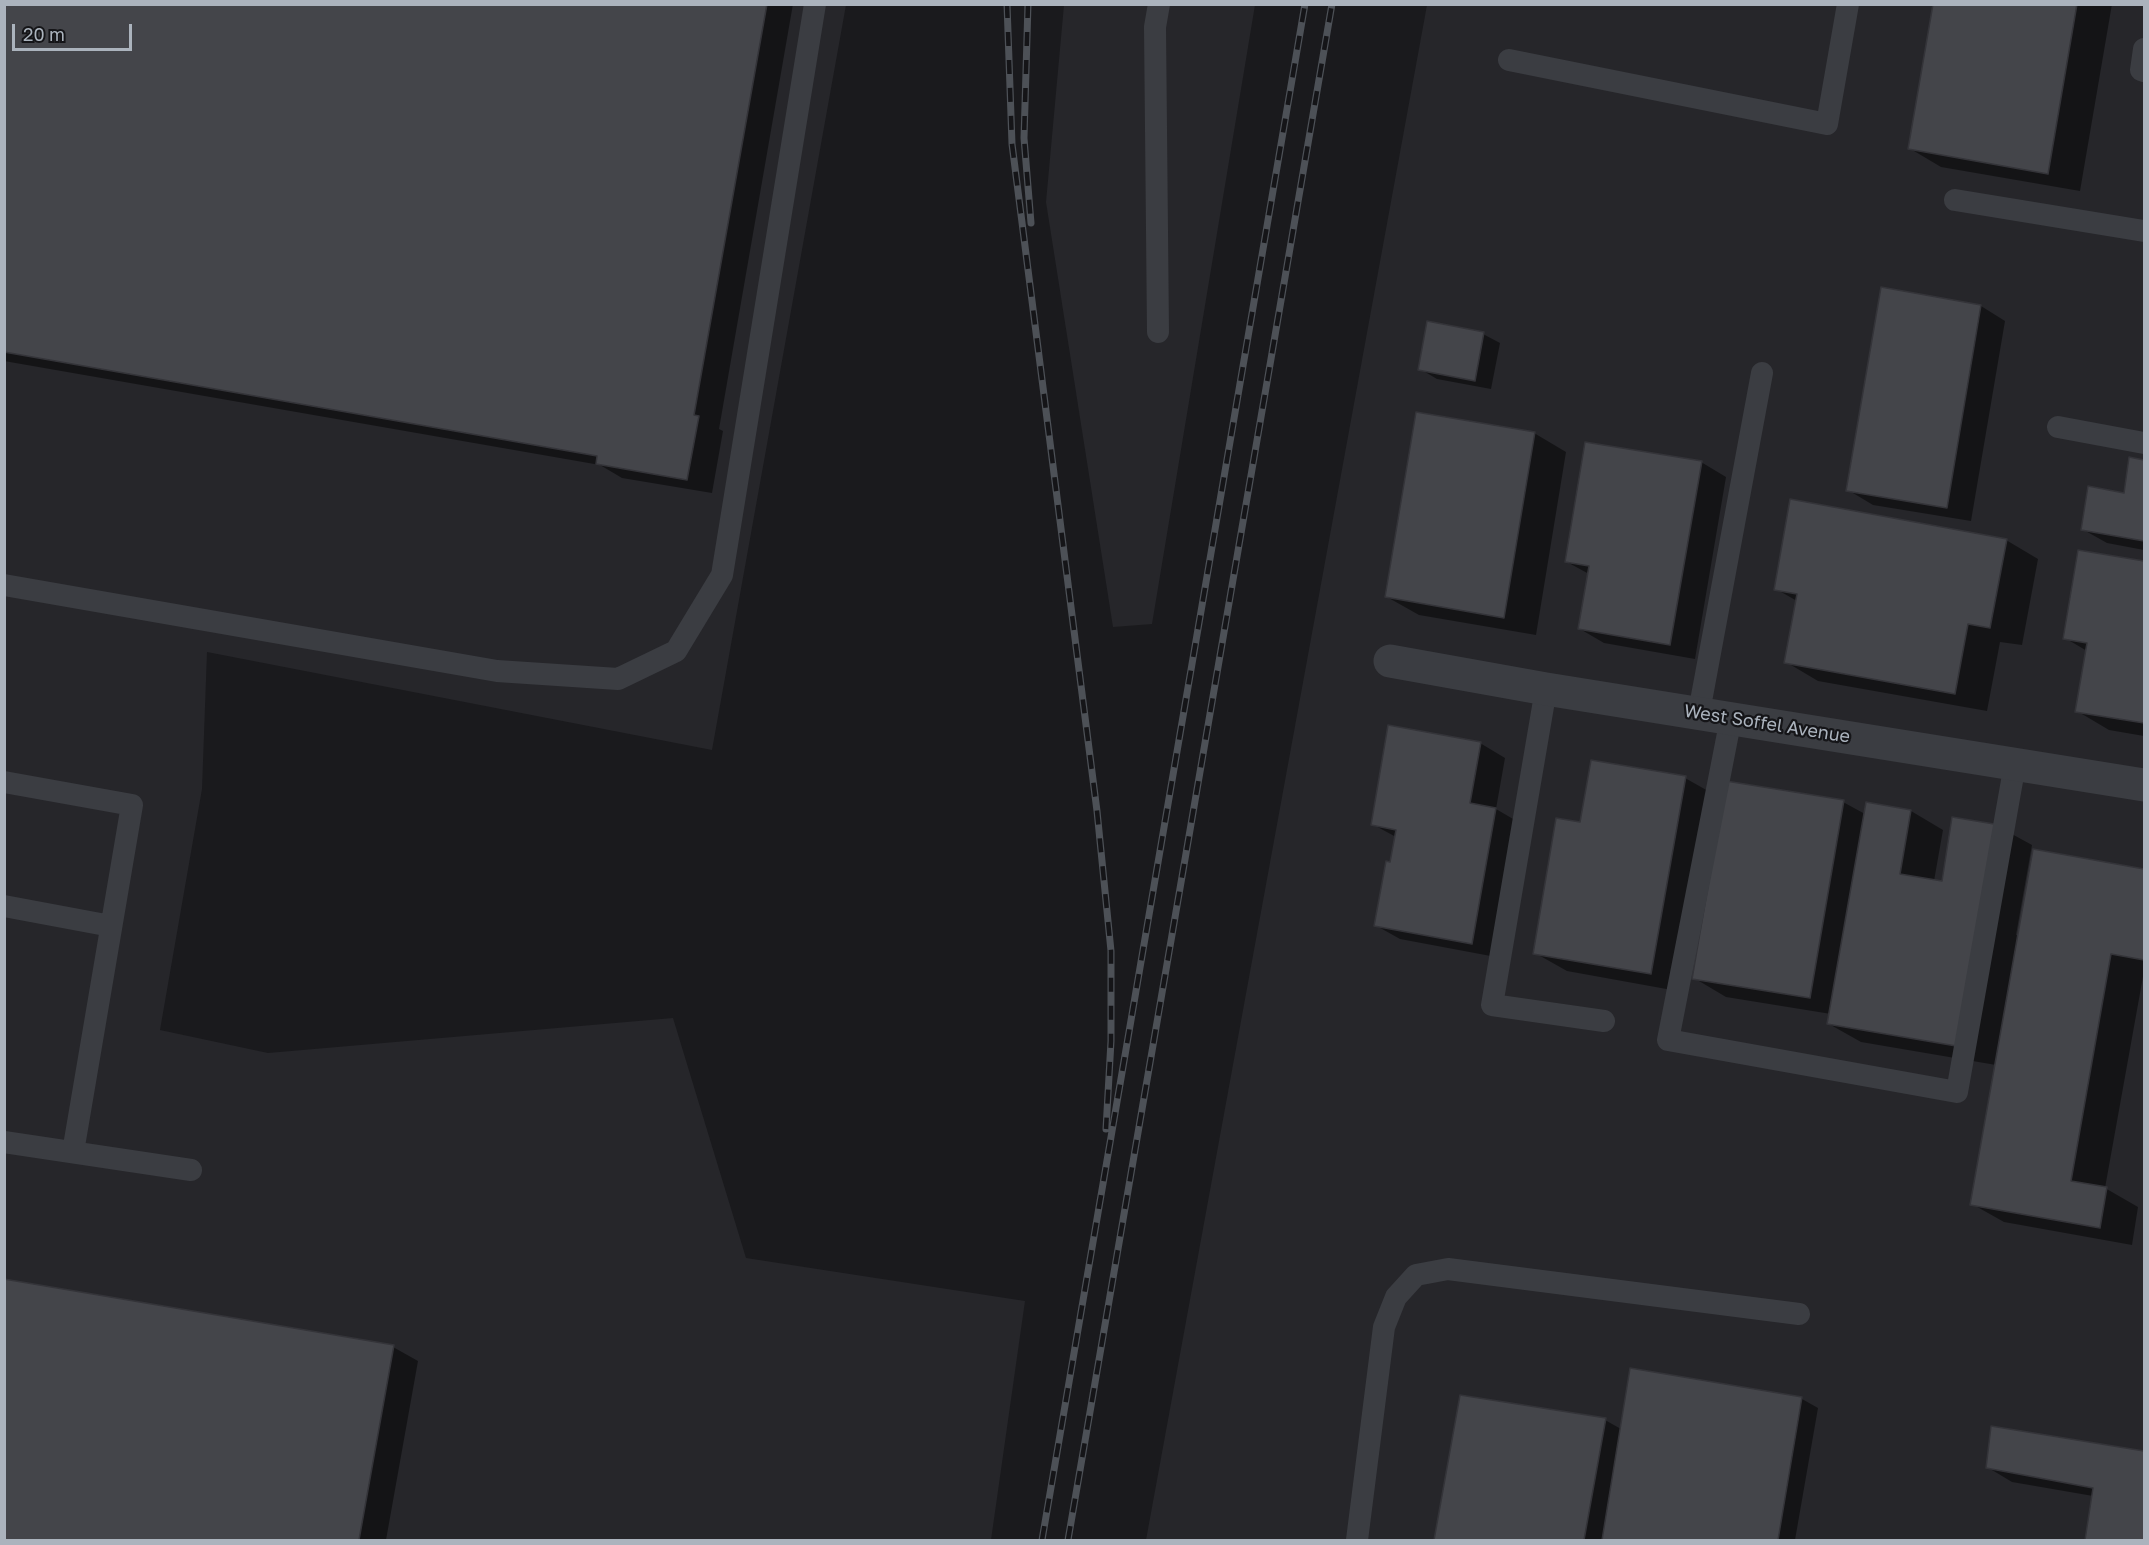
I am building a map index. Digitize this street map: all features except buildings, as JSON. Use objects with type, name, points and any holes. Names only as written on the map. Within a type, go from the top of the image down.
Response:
[{"type":"street","name":"West Soffel Avenue","points":[[1390,661],[1546,689],[2145,785]]},
{"type":"lane","points":[[4,585],[498,671],[618,679],[676,651],[722,575],[815,4]]},
{"type":"lane","points":[[1158,332],[1155,27],[1159,4]]},
{"type":"lane","points":[[1509,60],[1827,124],[1848,4]]},
{"type":"lane","points":[[2145,49],[2141,70],[2145,70]]},
{"type":"lane","points":[[1955,200],[2145,231]]},
{"type":"lane","points":[[1699,712],[1762,373]]},
{"type":"lane","points":[[2058,427],[2145,443]]},
{"type":"lane","points":[[1546,689],[1492,1005],[1604,1021]]},
{"type":"lane","points":[[1731,718],[1668,1040],[1957,1092],[2015,764]]},
{"type":"lane","points":[[4,782],[132,805],[73,1152]]},
{"type":"lane","points":[[4,906],[111,926]]},
{"type":"lane","points":[[4,1142],[190,1170]]},
{"type":"lane","points":[[1357,1540],[1384,1327],[1396,1297],[1416,1275],[1448,1269],[1799,1314]]},
{"type":"shaded area","points":[[5,5],[846,5],[712,750],[207,652],[202,789],[160,1030],[268,1053],[673,1018],[746,1258],[1025,1301],[991,1540],[5,1540]]},
{"type":"shaded area","points":[[1064,5],[1255,5],[1152,624],[1113,627],[1046,202]]},
{"type":"shaded area","points":[[1427,5],[2144,5],[2144,1540],[1146,1540]]},
{"type":"railway","points":[[1007,4],[1012,144],[1097,811],[1111,951],[1111,1041],[1106,1129]]},
{"type":"railway","points":[[1028,4],[1024,138],[1031,223]]},
{"type":"railway","points":[[1042,1540],[1305,4]]},
{"type":"railway","points":[[1068,1540],[1332,4]]}]
